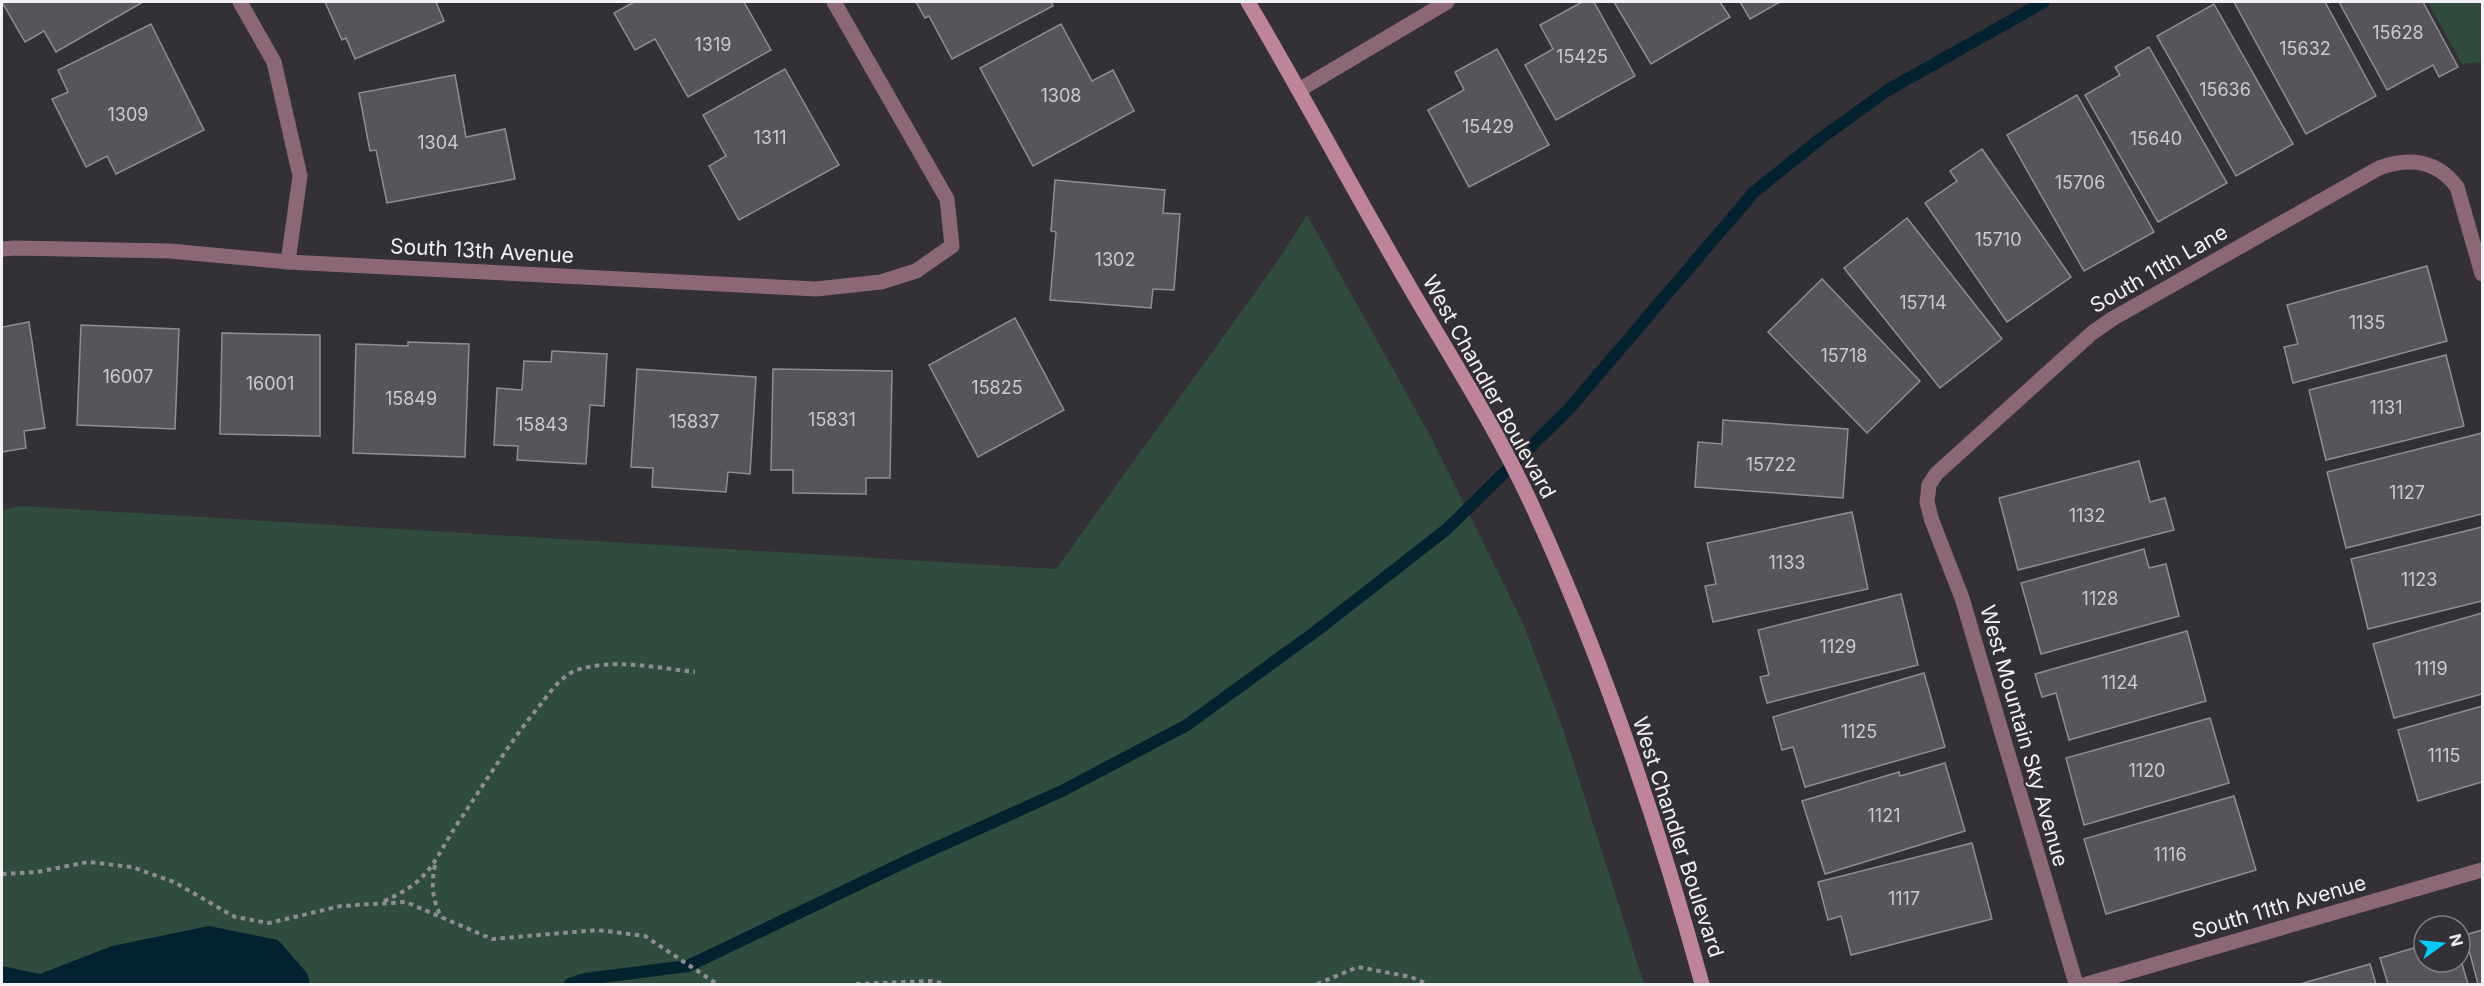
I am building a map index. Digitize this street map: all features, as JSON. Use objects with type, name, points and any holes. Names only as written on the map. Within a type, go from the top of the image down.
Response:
[{"type":"main road","name":"West Chandler Boulevard","points":[[1248,2],[1482,409],[1529,501],[1623,728],[1675,885],[1702,984]]},
{"type":"street","points":[[240,2],[274,62],[300,176],[288,262]]},
{"type":"street","name":"South 13th Avenue","points":[[2,249],[171,251],[288,262],[816,289],[881,282],[916,271],[952,246],[947,199],[834,2]]},
{"type":"street","points":[[1299,90],[1447,2]]},
{"type":"street","name":"South 11th Lane","points":[[1927,502],[1929,485],[1936,474],[2084,341],[2112,319],[2379,168],[2397,161],[2431,166],[2451,179],[2457,187],[2482,274]]},
{"type":"street","name":"West Mountain Sky Avenue","points":[[1927,502],[1932,521],[1962,598],[2076,984]]},
{"type":"street","name":"South 11th Avenue","points":[[2087,984],[2482,870]]},
{"type":"path","points":[[381,903],[408,891],[435,864],[458,822],[527,720],[556,684],[574,671],[599,665],[632,665],[695,672]]},
{"type":"path","points":[[2,874],[38,872],[88,862],[132,867],[174,882],[235,917],[269,923],[341,906],[406,902],[443,920],[492,939],[598,930],[645,936],[717,984]]},
{"type":"path","points":[[435,864],[432,883],[435,905],[443,920]]},
{"type":"path","points":[[1317,984],[1358,967],[1411,976],[1427,984]]},
{"type":"path","points":[[856,984],[931,981],[946,984]]},
{"type":"green space","points":[[2428,2],[2482,2],[2482,62],[2462,64]]},
{"type":"green space","points":[[1307,215],[1432,439],[1523,623],[1563,729],[1644,984],[2,984],[2,510],[21,506],[1056,569],[1277,262]]},
{"type":"water","points":[[209,926],[278,940],[307,973],[310,984],[2,984],[2,966],[40,974],[112,946]]},
{"type":"building","points":[[2,2],[143,2],[56,52],[44,31],[25,42]]},
{"type":"building","points":[[325,2],[436,2],[444,21],[355,59],[346,38],[342,40]]},
{"type":"building","points":[[634,2],[744,2],[771,50],[688,97],[655,39],[635,50],[614,13]]},
{"type":"building","points":[[916,2],[1051,2],[1053,6],[952,59],[929,16],[925,18]]},
{"type":"building","points":[[1582,2],[1594,2],[1635,76],[1556,120],[1525,65],[1553,49],[1540,25]]},
{"type":"building","points":[[1614,2],[1720,2],[1730,17],[1651,64]]},
{"type":"building","points":[[1740,2],[1780,2],[1750,19]]},
{"type":"building","points":[[2234,2],[2325,2],[2376,96],[2306,134]]},
{"type":"building","points":[[2339,2],[2423,2],[2458,67],[2439,77],[2433,65],[2387,90]]},
{"type":"building","points":[[2214,4],[2293,144],[2236,176],[2157,36]]},
{"type":"building","points":[[151,24],[204,130],[116,174],[107,156],[86,167],[52,99],[68,92],[58,70]]},
{"type":"building","points":[[1061,24],[1092,81],[1113,70],[1134,111],[1033,166],[980,68]]},
{"type":"building","points":[[2149,47],[2227,183],[2158,222],[2085,95],[2120,75],[2115,67]]},
{"type":"building","points":[[1497,49],[1549,145],[1469,187],[1428,110],[1464,90],[1455,72]]},
{"type":"building","points":[[785,69],[839,165],[739,220],[709,166],[726,156],[703,115]]},
{"type":"building","points":[[455,75],[466,137],[505,129],[515,179],[387,203],[376,150],[370,151],[359,93]]},
{"type":"building","points":[[2077,95],[2154,232],[2084,271],[2007,135]]},
{"type":"building","points":[[1982,149],[2071,277],[2007,322],[1925,203],[1957,181],[1950,171]]},
{"type":"building","points":[[1055,180],[1165,190],[1163,213],[1180,214],[1174,290],[1153,289],[1151,308],[1050,300],[1056,232],[1051,231]]},
{"type":"building","points":[[1907,218],[2002,339],[1940,388],[1844,268]]},
{"type":"building","points":[[2427,266],[2447,341],[2293,383],[2284,347],[2298,344],[2287,305]]},
{"type":"building","points":[[1822,279],[1920,381],[1867,433],[1768,332]]},
{"type":"building","points":[[1015,318],[1064,410],[978,457],[929,365]]},
{"type":"building","points":[[29,322],[45,428],[24,431],[26,448],[2,452],[2,327]]},
{"type":"building","points":[[81,325],[179,329],[175,429],[77,425]]},
{"type":"building","points":[[222,333],[320,335],[320,436],[220,434]]},
{"type":"building","points":[[408,342],[469,344],[465,457],[353,453],[356,344],[408,346]]},
{"type":"building","points":[[552,351],[607,354],[604,406],[590,405],[586,464],[517,460],[518,446],[494,445],[497,388],[522,390],[524,361],[551,362]]},
{"type":"building","points":[[2446,355],[2464,426],[2326,460],[2309,390]]},
{"type":"building","points":[[637,369],[756,377],[750,474],[728,472],[726,492],[652,487],[653,468],[631,467]]},
{"type":"building","points":[[773,369],[892,371],[890,478],[866,478],[866,494],[793,493],[793,470],[771,470]]},
{"type":"building","points":[[1723,420],[1848,429],[1843,498],[1695,487],[1698,442],[1722,444]]},
{"type":"building","points":[[2482,433],[2482,514],[2346,548],[2327,472]]},
{"type":"building","points":[[2139,461],[2150,502],[2165,498],[2174,530],[2018,570],[1999,498]]},
{"type":"building","points":[[1852,512],[1868,589],[1713,622],[1705,586],[1716,584],[1707,543]]},
{"type":"building","points":[[2482,527],[2482,601],[2368,629],[2351,559]]},
{"type":"building","points":[[2144,549],[2149,568],[2166,564],[2179,616],[2041,654],[2021,583]]},
{"type":"building","points":[[1901,594],[1918,665],[1767,703],[1760,677],[1769,675],[1758,630]]},
{"type":"building","points":[[2482,613],[2482,694],[2394,718],[2373,644]]},
{"type":"building","points":[[2187,631],[2206,701],[2069,740],[2056,693],[2042,697],[2035,674]]},
{"type":"building","points":[[1924,673],[1945,747],[1805,787],[1793,747],[1782,750],[1773,717]]},
{"type":"building","points":[[2482,706],[2482,782],[2418,801],[2398,730]]},
{"type":"building","points":[[2210,718],[2229,783],[2084,825],[2066,758]]},
{"type":"building","points":[[1945,763],[1965,831],[1825,874],[1802,801],[1899,772],[1900,776]]},
{"type":"building","points":[[2234,796],[2256,870],[2106,914],[2084,839]]},
{"type":"building","points":[[1972,843],[1992,919],[1851,955],[1841,916],[1828,920],[1818,882]]},
{"type":"building","points":[[2482,930],[2482,984],[2478,984],[2472,961],[2472,933]]},
{"type":"building","points":[[2412,949],[2412,974],[2465,974],[2468,984],[2388,984],[2380,958]]},
{"type":"building","points":[[2370,964],[2376,984],[2300,984]]},
{"type":"waterway","points":[[570,984],[585,979],[688,966],[909,860],[1062,791],[1187,725],[1315,632],[1447,529],[1568,410],[1754,192],[1820,139],[1888,90],[2044,2]]}]
